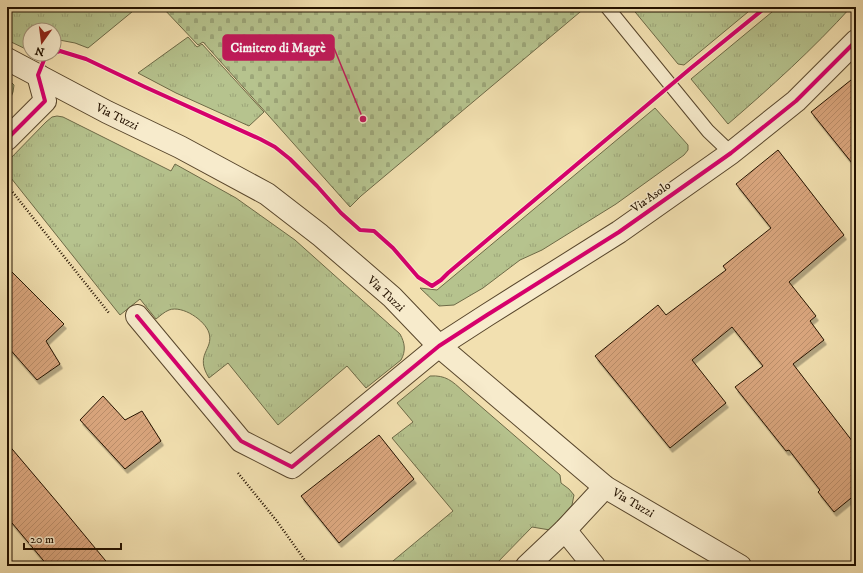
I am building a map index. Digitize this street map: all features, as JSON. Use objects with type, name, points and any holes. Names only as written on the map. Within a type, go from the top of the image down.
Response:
[{"type":"street","name":"Via Asolo","points":[[138,316],[241,441],[292,467],[439,346],[619,232],[731,153],[796,101],[856,41]]},
{"type":"street","name":"Via Tuzzi","points":[[7,59],[106,112],[180,147],[267,194],[320,235],[392,297],[439,346],[605,486],[740,566]]},
{"type":"street","points":[[7,139],[46,101],[38,75]]},
{"type":"street","points":[[527,566],[565,530],[605,486]]},
{"type":"street","points":[[565,530],[594,566]]},
{"type":"lane","points":[[607,7],[708,131],[731,153]]},
{"type":"path","points":[[355,226],[360,230],[374,231],[393,248],[418,277],[432,286],[441,280],[691,68],[766,7]]},
{"type":"path","points":[[62,52],[86,58],[145,87],[260,138],[275,147],[290,159],[346,217]]},
{"type":"green space","points":[[7,7],[138,7],[88,48],[75,43],[62,41],[62,22],[22,22],[22,47],[7,40]]},
{"type":"green space","points":[[162,7],[586,7],[361,196],[350,207],[203,42],[198,45]]},
{"type":"green space","points":[[631,7],[754,7],[684,65],[678,64]]},
{"type":"green space","points":[[778,7],[851,7],[822,38],[728,124],[691,79]]},
{"type":"green space","points":[[188,37],[197,47],[202,44],[264,112],[249,126],[176,93],[138,73]]},
{"type":"green space","points":[[7,78],[14,85],[7,107]]},
{"type":"green space","points":[[655,108],[688,145],[688,150],[684,155],[616,204],[542,250],[520,260],[483,288],[454,305],[439,306],[420,288],[437,290]]},
{"type":"green space","points":[[52,117],[63,117],[171,171],[175,164],[236,198],[295,240],[400,334],[404,347],[404,353],[401,360],[366,388],[347,366],[278,425],[228,363],[209,378],[203,363],[210,339],[209,333],[207,328],[198,319],[186,312],[174,309],[167,311],[156,319],[140,299],[120,315],[7,173],[7,162],[46,122]]},
{"type":"green space","points":[[430,376],[445,378],[455,384],[560,475],[561,483],[574,495],[572,505],[550,530],[532,527],[494,566],[387,566],[453,511],[392,438],[413,422],[397,403]]},
{"type":"building","points":[[856,76],[856,168],[811,112]]},
{"type":"building","points":[[778,150],[844,235],[789,282],[816,316],[810,321],[824,340],[793,364],[856,446],[856,494],[834,512],[818,492],[820,490],[789,450],[786,451],[735,387],[763,366],[732,327],[692,360],[726,403],[670,448],[595,356],[658,305],[666,315],[726,270],[723,266],[771,228],[736,184]]},
{"type":"building","points":[[7,267],[64,324],[46,341],[60,364],[37,380],[7,346]]},
{"type":"building","points":[[103,396],[125,420],[142,411],[161,441],[125,469],[80,420]]},
{"type":"building","points":[[379,435],[414,479],[339,543],[301,496]]},
{"type":"building","points":[[7,443],[110,566],[48,566],[7,517]]},
{"type":"cycle path","points":[[62,52],[86,59],[275,147],[290,159],[341,213],[360,230],[374,231],[393,248],[418,277],[432,286],[441,280],[691,68],[766,7]]},
{"type":"cycle path","points":[[137,316],[241,441],[292,467],[439,346],[619,232],[731,153],[796,101],[856,41]]},
{"type":"cycle path","points":[[7,139],[45,101],[38,75],[43,62]]},
{"type":"place","name":"Cimitero di Magrè","points":[[363,119]]}]
